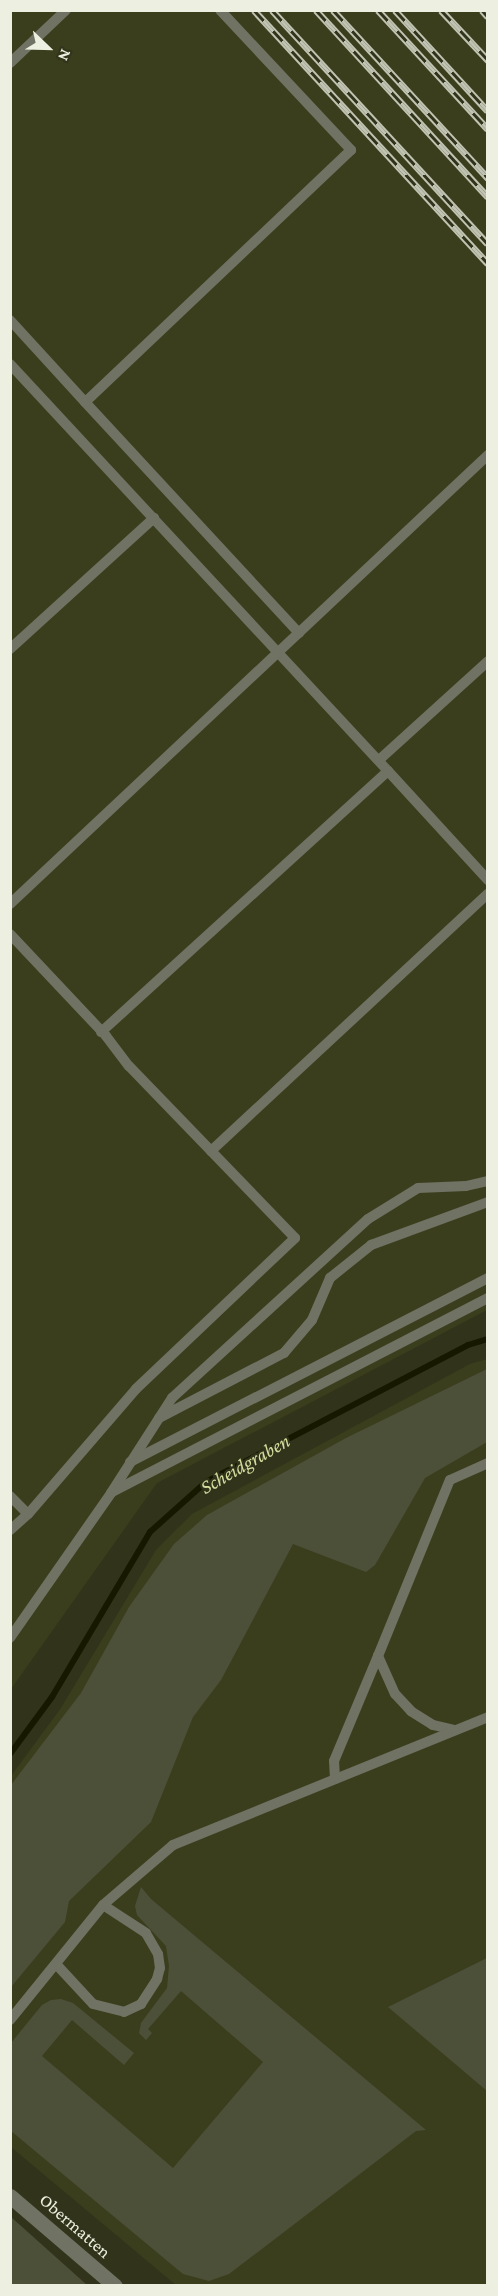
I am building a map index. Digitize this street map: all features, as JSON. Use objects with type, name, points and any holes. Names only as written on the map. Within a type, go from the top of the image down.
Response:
[{"type":"street","name":"Obermatten","points":[[10,2196],[115,2286]]},
{"type":"lane","points":[[10,63],[66,10]]},
{"type":"lane","points":[[85,402],[351,150],[220,10]]},
{"type":"lane","points":[[10,321],[298,633]]},
{"type":"lane","points":[[10,363],[388,771],[483,867],[488,880]]},
{"type":"lane","points":[[10,904],[488,455]]},
{"type":"lane","points":[[10,649],[154,518]]},
{"type":"lane","points":[[379,760],[488,661]]},
{"type":"lane","points":[[101,1032],[388,771]]},
{"type":"lane","points":[[211,1151],[488,894]]},
{"type":"lane","points":[[10,934],[101,1032],[129,1066],[295,1238],[136,1389],[28,1514],[10,1530]]},
{"type":"lane","points":[[10,1638],[111,1492],[172,1398],[368,1219],[418,1188],[466,1186],[488,1181]]},
{"type":"lane","points":[[156,1420],[284,1353],[312,1320],[330,1278],[371,1245],[488,1202]]},
{"type":"lane","points":[[130,1463],[488,1278]]},
{"type":"lane","points":[[111,1492],[488,1298]]},
{"type":"lane","points":[[335,1779],[334,1761],[450,1480],[488,1463]]},
{"type":"lane","points":[[10,1496],[28,1514]]},
{"type":"lane","points":[[378,1656],[395,1694],[411,1711],[433,1725],[456,1730]]},
{"type":"lane","points":[[10,2020],[103,1905],[173,1845],[488,1717]]},
{"type":"lane","points":[[56,1964],[93,2004],[104,2009],[124,2012],[141,2004],[146,1998],[157,1979],[160,1968],[153,1942],[135,1924],[103,1905]]},
{"type":"shaded area","points":[[11,11],[487,11],[487,1310],[157,1483],[11,1689]]},
{"type":"shaded area","points":[[487,1359],[487,2285],[176,2285],[11,2147],[11,1776],[61,1708],[156,1550],[192,1514],[470,1364]]},
{"type":"shaded area","points":[[487,1369],[487,1442],[425,1478],[375,1565],[366,1572],[293,1544],[221,1680],[193,1717],[151,1822],[69,1901],[65,1922],[11,1987],[11,1785],[81,1693],[129,1607],[174,1544],[207,1515],[346,1438]]},
{"type":"shaded area","points":[[141,1887],[151,1899],[426,2130],[416,2131],[229,2274],[209,2281],[183,2274],[11,2131],[11,2043],[42,2005],[51,2000],[61,1999],[73,2003],[134,2053],[124,2065],[72,2020],[42,2056],[173,2168],[263,2062],[181,1991],[148,2029],[152,2033],[146,2040],[139,2033],[141,2023],[167,1988],[169,1966],[166,1946],[137,1915],[135,1906]]},
{"type":"shaded area","points":[[487,1958],[487,2091],[388,2007]]},
{"type":"shaded area","points":[[11,2217],[87,2285],[11,2285]]},
{"type":"waterway","name":"Scheidgraben","points":[[10,1754],[52,1697],[150,1532],[206,1482],[468,1345],[488,1339]]},
{"type":"railway","points":[[254,10],[488,264]]},
{"type":"railway","points":[[272,10],[488,244]]},
{"type":"railway","points":[[316,10],[488,197]]},
{"type":"railway","points":[[333,10],[488,178]]},
{"type":"railway","points":[[378,10],[488,129]]},
{"type":"railway","points":[[395,10],[488,111]]},
{"type":"railway","points":[[441,10],[488,60]]},
{"type":"railway","points":[[482,10],[488,17]]}]
